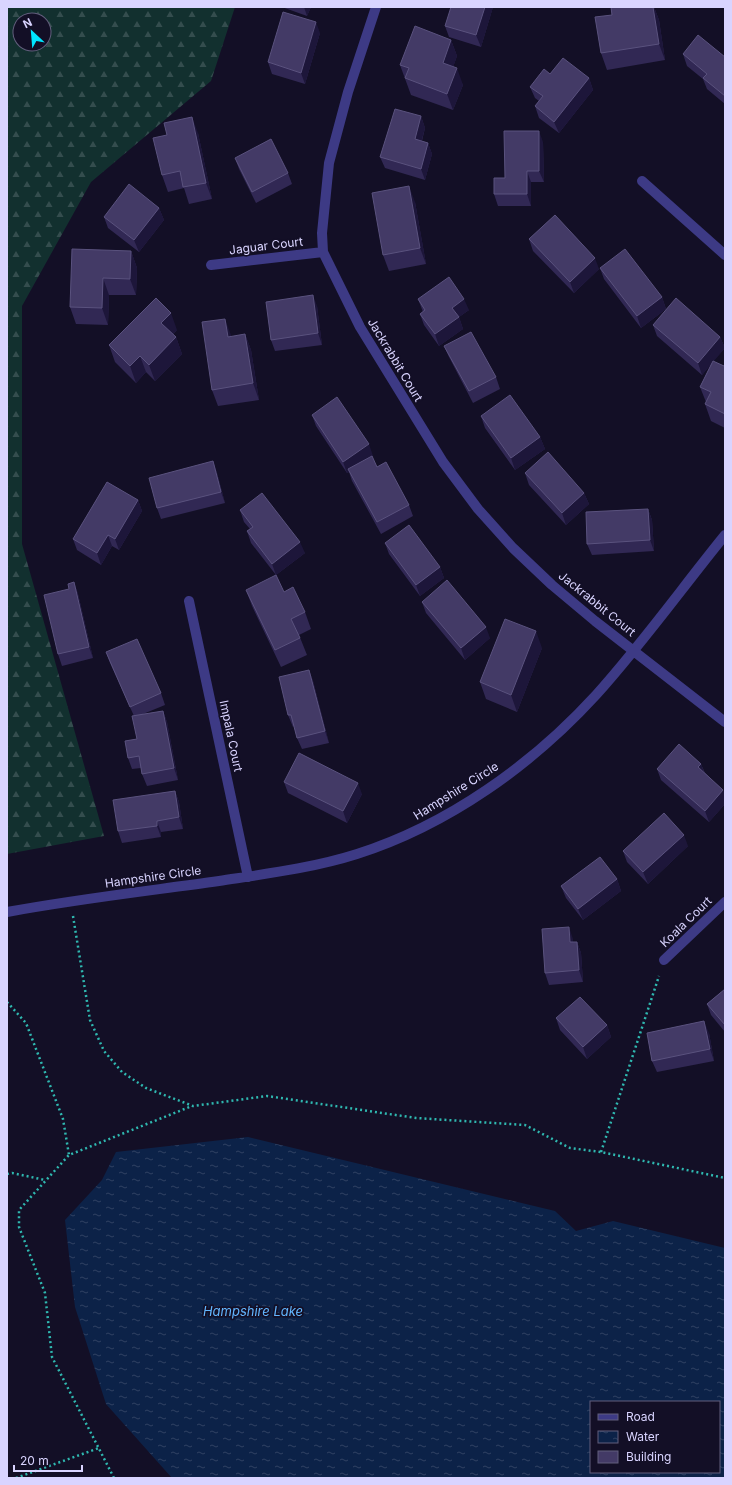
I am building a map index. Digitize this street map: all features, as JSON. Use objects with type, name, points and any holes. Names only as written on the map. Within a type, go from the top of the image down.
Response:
[{"type":"street","name":"Jackrabbit Court","points":[[376,7],[353,78],[329,163],[322,233],[324,252],[360,327],[390,378],[444,462],[478,509],[513,548],[552,585],[595,621],[725,722]]},
{"type":"street","points":[[642,182],[725,255]]},
{"type":"street","name":"Jaguar Court","points":[[211,266],[324,252]]},
{"type":"street","name":"Hampshire Circle","points":[[7,912],[248,877],[301,867],[356,854],[402,838],[443,817],[500,780],[553,738],[596,695],[634,650],[725,535]]},
{"type":"street","name":"Impala Court","points":[[189,601],[248,877]]},
{"type":"street","name":"Koala Court","points":[[664,960],[725,902]]},
{"type":"path","points":[[71,902],[90,1020],[104,1051],[122,1072],[146,1088],[193,1106]]},
{"type":"path","points":[[601,1152],[664,960]]},
{"type":"path","points":[[7,1002],[26,1023],[63,1119],[69,1155]]},
{"type":"path","points":[[114,1478],[52,1357],[45,1293],[19,1227],[19,1210],[69,1155],[193,1106],[267,1096],[416,1118],[525,1125],[570,1148],[601,1152],[725,1178]]},
{"type":"path","points":[[7,1174],[12,1173],[46,1180]]},
{"type":"path","points":[[16,1478],[98,1448]]},
{"type":"green space","points":[[7,7],[235,7],[211,81],[91,182],[22,306],[22,544],[104,836],[7,854]]},
{"type":"water","name":"Hampshire Lake","points":[[248,1137],[555,1211],[576,1231],[613,1221],[725,1248],[725,1478],[172,1478],[106,1404],[75,1307],[65,1220],[102,1180],[116,1152]]},
{"type":"building","points":[[451,7],[485,7],[476,35],[445,26]]},
{"type":"building","points":[[611,7],[653,7],[659,44],[601,53],[595,17],[612,15]]},
{"type":"building","points":[[283,12],[316,22],[301,73],[268,62]]},
{"type":"building","points":[[415,26],[451,40],[443,63],[457,68],[447,94],[405,78],[409,68],[400,65]]},
{"type":"building","points":[[698,35],[725,57],[725,96],[703,78],[707,74],[683,54]]},
{"type":"building","points":[[563,58],[589,78],[554,122],[535,106],[543,96],[530,87],[544,69],[550,74]]},
{"type":"building","points":[[395,109],[421,116],[415,139],[428,143],[421,169],[380,157]]},
{"type":"building","points":[[192,117],[206,183],[183,187],[180,171],[162,175],[153,138],[167,135],[164,123]]},
{"type":"building","points":[[504,131],[539,131],[539,171],[527,171],[527,194],[494,194],[494,178],[505,178]]},
{"type":"building","points":[[271,139],[288,173],[252,192],[235,158]]},
{"type":"building","points":[[129,184],[159,208],[134,240],[104,217]]},
{"type":"building","points":[[409,186],[420,248],[383,255],[372,193]]},
{"type":"building","points":[[555,215],[595,258],[570,282],[529,239]]},
{"type":"building","points":[[72,249],[131,251],[130,279],[103,278],[102,308],[70,307]]},
{"type":"building","points":[[625,249],[662,297],[637,316],[600,268]]},
{"type":"building","points":[[449,277],[464,299],[452,308],[459,317],[435,334],[420,314],[425,310],[418,299]]},
{"type":"building","points":[[313,295],[318,333],[271,340],[266,302]]},
{"type":"building","points":[[156,298],[171,313],[161,323],[176,337],[149,365],[140,356],[130,366],[109,345]]},
{"type":"building","points":[[676,298],[720,337],[698,363],[653,325]]},
{"type":"building","points":[[225,319],[228,337],[245,334],[253,383],[212,390],[202,322]]},
{"type":"building","points":[[471,332],[496,377],[469,391],[444,346]]},
{"type":"building","points":[[713,361],[724,366],[725,363],[725,414],[705,404],[711,392],[700,387]]},
{"type":"building","points":[[510,395],[540,437],[511,458],[481,416]]},
{"type":"building","points":[[337,397],[369,444],[343,462],[312,415]]},
{"type":"building","points":[[548,452],[584,493],[562,513],[525,473]]},
{"type":"building","points":[[372,456],[377,467],[386,462],[409,505],[377,522],[348,469]]},
{"type":"building","points":[[213,461],[221,492],[157,508],[149,478]]},
{"type":"building","points":[[107,482],[138,500],[115,539],[108,535],[97,553],[73,539]]},
{"type":"building","points":[[262,493],[300,542],[272,564],[247,531],[253,527],[240,510]]},
{"type":"building","points":[[648,509],[650,540],[587,544],[586,512]]},
{"type":"building","points":[[409,525],[440,567],[416,585],[385,543]]},
{"type":"building","points":[[276,575],[284,592],[293,587],[305,612],[291,619],[300,638],[275,650],[246,590]]},
{"type":"building","points":[[447,580],[486,627],[461,648],[422,602]]},
{"type":"building","points":[[74,582],[89,647],[58,654],[44,595],[69,589],[68,584]]},
{"type":"building","points":[[505,619],[536,631],[511,695],[480,682]]},
{"type":"building","points":[[137,639],[161,693],[130,707],[106,652]]},
{"type":"building","points":[[309,670],[325,731],[297,738],[291,715],[288,715],[279,677]]},
{"type":"building","points":[[163,711],[174,768],[142,774],[139,756],[128,758],[125,741],[137,739],[132,716]]},
{"type":"building","points":[[679,744],[701,764],[698,767],[723,790],[705,811],[657,769]]},
{"type":"building","points":[[299,753],[358,783],[343,811],[284,782]]},
{"type":"building","points":[[175,791],[179,817],[157,821],[157,826],[118,831],[113,800]]},
{"type":"building","points":[[664,813],[684,835],[643,872],[623,851]]},
{"type":"building","points":[[600,857],[617,879],[578,909],[561,886]]},
{"type":"building","points":[[569,927],[570,942],[577,942],[579,970],[545,973],[542,929]]},
{"type":"building","points":[[725,989],[725,1025],[707,1004]]},
{"type":"building","points":[[580,997],[607,1025],[583,1047],[556,1018]]},
{"type":"building","points":[[704,1021],[710,1049],[652,1061],[647,1033]]}]
